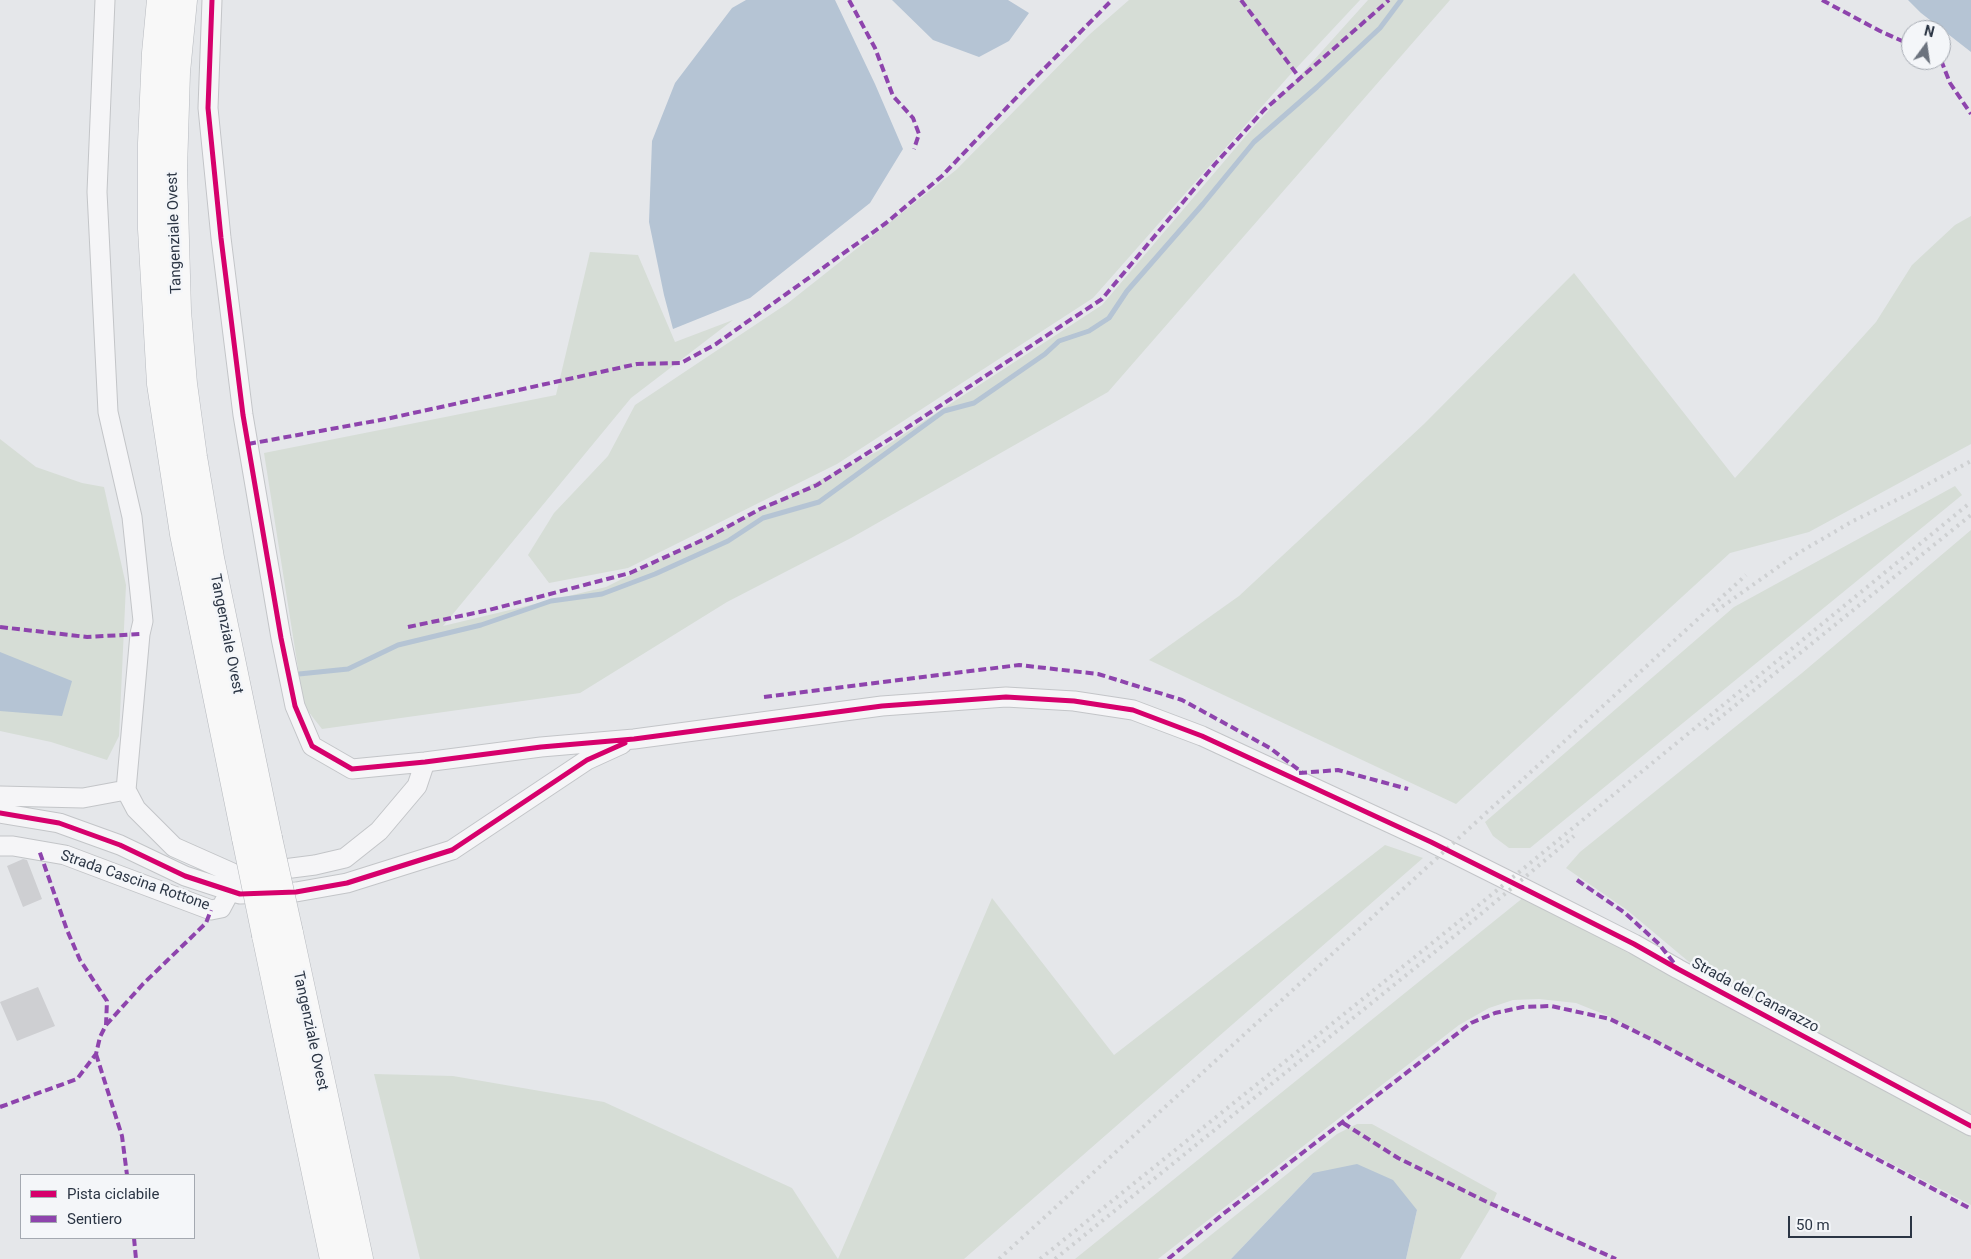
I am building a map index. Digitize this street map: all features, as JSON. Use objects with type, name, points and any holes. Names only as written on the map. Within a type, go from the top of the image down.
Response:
[{"type":"highway","name":"Tangenziale Ovest","points":[[161,0],[156,53],[152,143],[153,240],[162,384],[184,534],[257,838],[277,934],[334,1259]]},
{"type":"highway","name":"Tangenziale Ovest","points":[[183,0],[176,72],[173,170],[177,310],[183,384],[192,457],[257,838]]},
{"type":"highway","name":"Tangenziale Ovest","points":[[277,934],[359,1259]]},
{"type":"street","points":[[105,0],[97,192],[108,412],[132,517],[143,620],[139,643],[126,790],[136,809],[174,847],[237,875],[315,865],[345,858],[379,832],[417,786],[425,762]]},
{"type":"street","points":[[212,0],[208,108],[221,238],[244,415],[281,638],[296,706],[312,746],[352,769],[425,762],[540,747],[634,739]]},
{"type":"street","name":"Strada del Canarazzo","points":[[634,739],[882,706],[1006,697],[1074,700],[1133,710],[1202,736],[1431,842],[1634,944],[1971,1126]]},
{"type":"street","points":[[0,813],[59,823],[120,845],[185,876],[240,894],[296,892],[347,883],[452,850],[587,760],[634,739]]},
{"type":"street","points":[[540,747],[559,758],[564,775]]},
{"type":"street","points":[[0,796],[83,798],[126,790]]},
{"type":"street","name":"Strada Cascina Rottone","points":[[0,846],[13,846],[65,855],[211,910],[221,908],[230,891]]},
{"type":"street","points":[[296,892],[315,865]]},
{"type":"shaded area","points":[[1129,0],[1360,0],[1288,77],[1093,298],[837,464],[628,568],[549,583],[528,555],[554,513],[608,456],[635,405],[788,303],[956,170],[1090,34]]},
{"type":"shaded area","points":[[1368,0],[1450,0],[1108,392],[851,538],[727,602],[580,693],[322,729],[304,706],[264,453],[556,395],[590,252],[638,255],[675,342],[733,320],[631,398],[443,626],[606,587],[878,451],[1102,305],[1250,131]]},
{"type":"shaded area","points":[[1971,216],[1971,444],[1809,532],[1730,553],[1456,804],[1149,660],[1239,596],[1424,424],[1574,273],[1735,478],[1876,322],[1912,265],[1955,225]]},
{"type":"shaded area","points":[[0,439],[36,467],[82,483],[104,487],[126,585],[119,736],[107,760],[51,742],[0,731]]},
{"type":"shaded area","points":[[1955,486],[1962,495],[1530,848],[1509,848],[1493,836],[1485,822],[1734,607]]},
{"type":"shaded area","points":[[1971,530],[1971,1116],[1701,972],[1627,910],[1566,868],[1580,852],[1802,673]]},
{"type":"shaded area","points":[[1385,845],[1423,858],[964,1259],[838,1259],[992,898],[1114,1055]]},
{"type":"shaded area","points":[[1524,897],[1971,1135],[1971,1205],[1606,1015],[1576,1003],[1539,999],[1513,1000],[1489,1008],[1459,1025],[1158,1259],[1075,1259]]},
{"type":"shaded area","points":[[374,1074],[453,1076],[604,1102],[792,1188],[838,1259],[420,1259]]},
{"type":"shaded area","points":[[1357,1124],[1372,1124],[1497,1193],[1490,1209],[1460,1259],[1406,1259],[1417,1210],[1313,1173],[1231,1259],[1181,1259],[1337,1134]]},
{"type":"water","points":[[746,0],[835,0],[875,84],[903,149],[870,203],[750,298],[673,329],[649,222],[652,141],[675,83],[732,8]]},
{"type":"water","points":[[892,0],[1008,0],[1029,13],[1009,41],[979,57],[933,40]]},
{"type":"water","points":[[1908,0],[1971,0],[1971,52],[1951,36],[1951,20],[1930,20]]},
{"type":"water","points":[[0,652],[72,681],[62,716],[0,711]]},
{"type":"water","points":[[1357,1164],[1393,1180],[1417,1210],[1406,1259],[1231,1259],[1313,1173]]},
{"type":"building","points":[[23,859],[27,860],[42,899],[23,907],[7,866]]},
{"type":"building","points":[[38,987],[55,1026],[17,1041],[0,1002]]},
{"type":"waterway","points":[[299,674],[348,669],[398,645],[481,625],[551,601],[602,594],[655,574],[728,541],[763,518],[819,502],[944,411],[974,403],[1045,354],[1059,341],[1089,331],[1109,318],[1127,291],[1254,142],[1380,28],[1401,0]]},
{"type":"railway","points":[[1716,611],[1795,555],[1853,521],[1971,461]]},
{"type":"railway","points":[[1040,1259],[1452,927],[1971,502]]},
{"type":"railway","points":[[1706,729],[1971,515]]},
{"type":"railway","points":[[999,1259],[1746,575]]},
{"type":"railway","points":[[1055,1259],[1457,934],[1574,836]]},
{"type":"marked path","points":[[849,0],[875,48],[893,96],[913,118],[919,134],[914,149]]},
{"type":"marked path","points":[[248,444],[386,419],[637,364],[681,363],[716,344],[886,223],[942,176],[1112,0]]},
{"type":"marked path","points":[[1241,0],[1299,77]]},
{"type":"marked path","points":[[408,627],[489,610],[630,573],[705,539],[760,509],[817,485],[896,435],[1102,299],[1215,164],[1264,110],[1389,0]]},
{"type":"marked path","points":[[1822,0],[1901,40]]},
{"type":"marked path","points":[[1945,70],[1950,83],[1971,114]]},
{"type":"marked path","points":[[0,627],[87,637],[140,634]]},
{"type":"marked path","points":[[764,697],[1019,665],[1098,674],[1182,700],[1270,748],[1303,773]]},
{"type":"marked path","points":[[1299,773],[1338,770],[1408,789]]},
{"type":"marked path","points":[[0,1107],[77,1079],[96,1054],[100,1037],[106,1025],[107,1001],[80,960],[67,930],[39,850]]},
{"type":"marked path","points":[[1577,880],[1625,913],[1659,944],[1674,963]]},
{"type":"marked path","points":[[106,1025],[143,984],[206,923],[211,910]]},
{"type":"marked path","points":[[1168,1259],[1223,1214],[1471,1023],[1495,1013],[1523,1007],[1551,1006],[1610,1019],[1971,1209]]},
{"type":"marked path","points":[[96,1054],[122,1136],[127,1174]]},
{"type":"marked path","points":[[1343,1123],[1398,1158],[1485,1201],[1616,1259]]},
{"type":"marked path","points":[[134,1239],[136,1259]]},
{"type":"cycle path","points":[[212,0],[208,108],[221,238],[243,415],[281,638],[295,706],[312,746],[352,769],[541,747],[634,739],[882,706],[1006,697],[1074,701],[1133,710],[1202,736],[1431,842],[1634,944],[1971,1126]]},
{"type":"cycle path","points":[[0,813],[59,823],[120,845],[185,876],[240,894],[296,892],[347,883],[452,850],[587,760],[625,743]]}]
